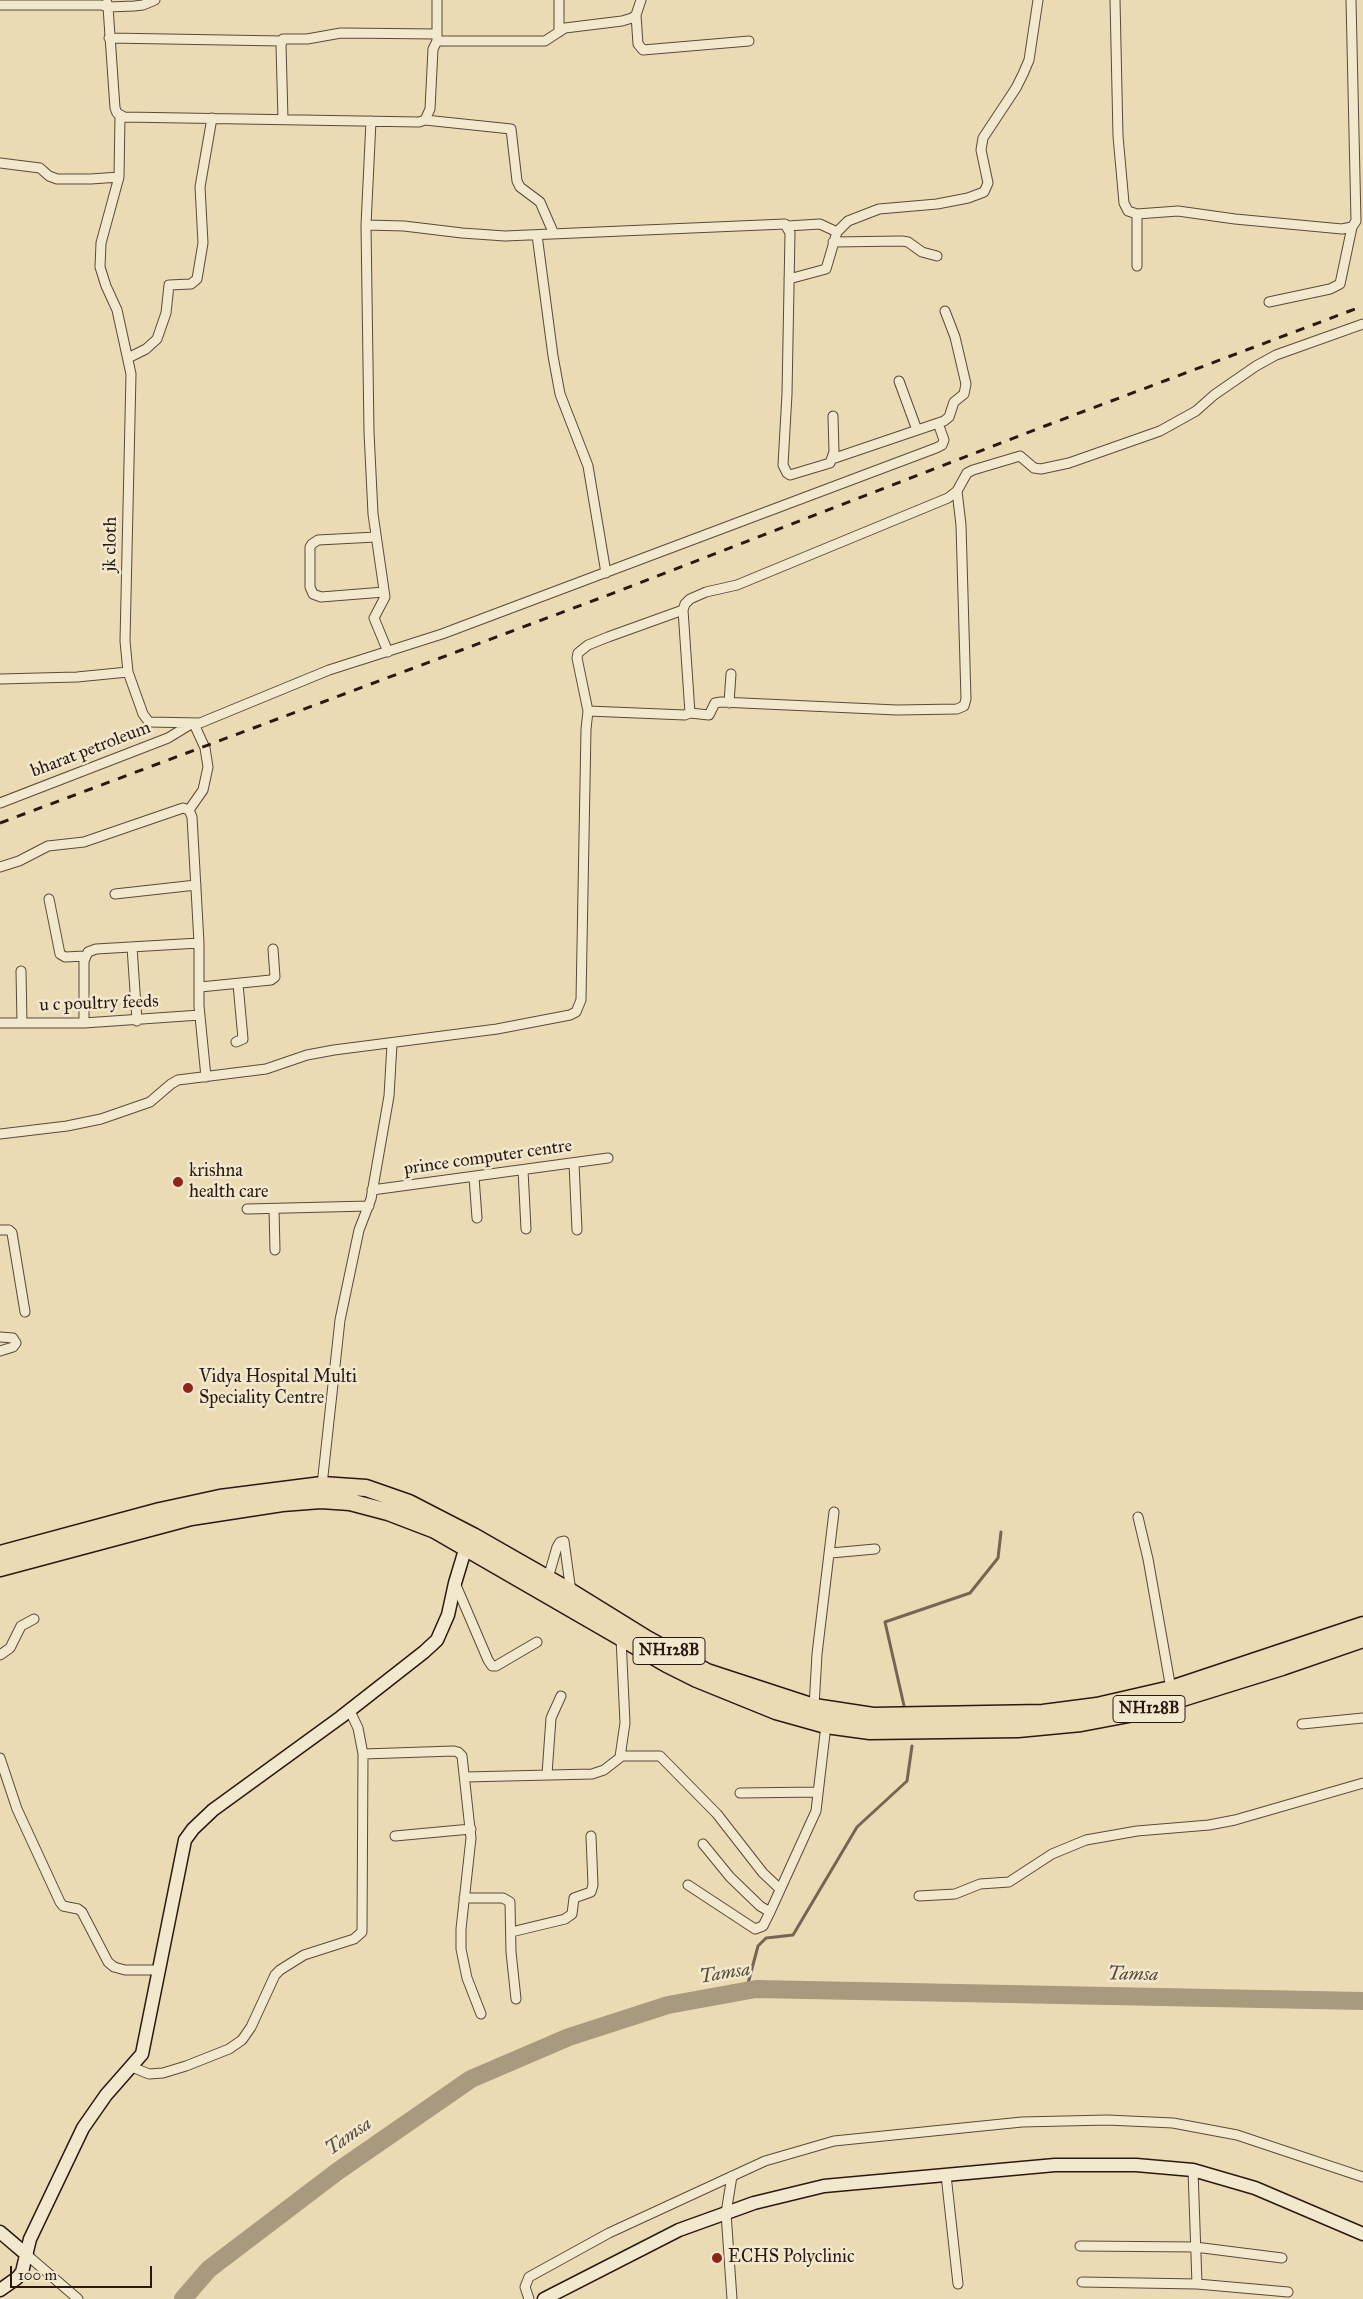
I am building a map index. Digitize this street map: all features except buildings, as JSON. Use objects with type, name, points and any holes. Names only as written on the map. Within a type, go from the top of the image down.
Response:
[{"type":"highway","name":"NH128B","points":[[0,1554],[160,1511],[220,1498],[322,1485],[366,1488],[409,1503],[621,1638],[697,1679],[776,1711],[826,1725],[870,1731],[1018,1729],[1081,1723],[1134,1713],[1282,1667],[1363,1639]]},
{"type":"highway","name":"NH128B","points":[[0,1568],[191,1517],[282,1503],[321,1500],[350,1502],[388,1512],[468,1541],[548,1578],[647,1639],[707,1672],[814,1707],[873,1716],[1043,1713],[1097,1706],[1171,1690],[1363,1625]]},
{"type":"street","points":[[0,5],[144,5],[155,0]]},
{"type":"street","points":[[424,120],[430,109],[433,49],[437,37],[437,0]]},
{"type":"street","points":[[559,0],[559,32]]},
{"type":"street","points":[[641,0],[636,15],[638,44],[643,50],[749,41]]},
{"type":"street","points":[[789,279],[826,269],[837,232],[848,221],[879,209],[937,204],[968,198],[984,192],[988,183],[981,150],[983,138],[1016,88],[1029,60],[1038,0]]},
{"type":"street","points":[[1115,0],[1118,136],[1124,202],[1128,211],[1137,214],[1178,211],[1342,229],[1357,223]]},
{"type":"street","points":[[1269,302],[1330,290],[1340,284],[1357,223],[1351,0]]},
{"type":"street","name":"jk cloth","points":[[107,4],[115,108],[120,116],[119,177],[102,243],[100,267],[117,310],[128,358],[131,385],[125,641],[128,672],[143,714],[149,722],[192,724],[344,664],[442,634],[942,446],[944,440],[938,423]]},
{"type":"street","points":[[109,38],[282,41],[286,38],[307,39],[330,34],[536,42],[552,38],[559,32],[575,26],[622,21],[636,15]]},
{"type":"street","points":[[282,41],[283,119]]},
{"type":"street","points":[[120,116],[419,122],[424,120],[512,129],[517,181],[520,187],[540,202],[554,234]]},
{"type":"street","points":[[128,358],[146,349],[157,339],[166,314],[169,285],[191,284],[198,279],[203,243],[200,187],[212,118]]},
{"type":"street","points":[[371,121],[366,225],[370,432],[376,537],[384,592],[383,603],[374,615],[374,618],[388,652]]},
{"type":"street","points":[[0,163],[40,168],[49,176],[57,178],[91,179],[119,177]]},
{"type":"street","points":[[1137,214],[1137,266]]},
{"type":"street","points":[[366,225],[404,226],[480,235],[537,235],[777,224],[787,226],[820,224],[837,232]]},
{"type":"street","points":[[787,226],[790,233],[787,394],[783,469],[790,474],[826,465],[832,460],[938,423],[949,416],[954,402],[966,390],[955,337],[945,311]]},
{"type":"street","points":[[537,235],[560,394],[588,466],[606,573]]},
{"type":"street","points":[[833,242],[902,241],[908,242],[922,252],[936,256]]},
{"type":"street","points":[[690,713],[683,610],[685,604],[690,599],[706,592],[737,585],[943,500],[957,491],[967,473],[1020,456],[1034,468],[1041,469],[1080,460],[1160,431],[1196,411],[1214,395],[1256,366],[1276,355],[1363,324]]},
{"type":"street","points":[[899,381],[917,430]]},
{"type":"street","points":[[832,460],[834,452],[833,416]]},
{"type":"street","points":[[588,711],[709,715],[715,704],[729,702],[897,710],[958,709],[964,706],[966,699],[961,525],[957,491]]},
{"type":"street","points":[[376,537],[318,540],[312,544],[310,550],[310,587],[313,594],[321,597],[384,592]]},
{"type":"street","points":[[0,1134],[82,1124],[150,1102],[178,1080],[266,1069],[299,1058],[334,1050],[497,1029],[560,1018],[576,1012],[581,1000],[586,729],[588,711],[577,658],[582,649],[608,637],[683,610]]},
{"type":"street","points":[[0,679],[76,677],[128,672]]},
{"type":"street","points":[[729,702],[731,674]]},
{"type":"street","points":[[190,810],[204,790],[208,767],[205,748],[192,724]]},
{"type":"street","name":"bharat petroleum","points":[[0,803],[168,738],[192,724]]},
{"type":"street","points":[[0,867],[18,862],[48,846],[84,842],[183,808],[190,810]]},
{"type":"street","points":[[190,810],[192,817],[199,943],[200,1015],[206,1077]]},
{"type":"street","points":[[116,894],[196,885]]},
{"type":"street","points":[[49,899],[60,954],[65,956],[84,956],[96,949],[199,943]]},
{"type":"street","points":[[132,947],[137,1021]]},
{"type":"street","points":[[200,987],[273,979],[273,949]]},
{"type":"street","points":[[84,956],[84,1023]]},
{"type":"street","points":[[21,971],[22,1023]]},
{"type":"street","points":[[236,1042],[243,1039],[238,984]]},
{"type":"street","name":"u c poultry feeds","points":[[0,1023],[137,1021],[200,1015]]},
{"type":"street","points":[[322,1485],[340,1320],[359,1230],[369,1206],[390,1087],[392,1044]]},
{"type":"street","name":"prince computer centre","points":[[372,1190],[608,1158]]},
{"type":"street","points":[[574,1163],[577,1230]]},
{"type":"street","points":[[523,1170],[526,1229]]},
{"type":"street","points":[[474,1177],[477,1218]]},
{"type":"street","points":[[247,1209],[369,1206]]},
{"type":"street","points":[[274,1208],[275,1250]]},
{"type":"street","points":[[0,1230],[9,1230],[12,1234],[25,1312]]},
{"type":"street","points":[[0,1337],[14,1340],[13,1347],[0,1350]]},
{"type":"street","points":[[814,1707],[834,1512]]},
{"type":"street","points":[[1138,1517],[1171,1690]]},
{"type":"street","points":[[0,2290],[18,2278],[25,2266],[34,2227],[82,2128],[106,2094],[142,2054],[185,1840],[193,1829],[213,1810],[349,1709],[437,1640],[448,1616],[454,1583],[468,1541]]},
{"type":"street","points":[[548,1578],[558,1544],[564,1541],[571,1592]]},
{"type":"street","points":[[831,1553],[875,1549]]},
{"type":"street","points":[[454,1583],[492,1666],[496,1666],[537,1642]]},
{"type":"street","points":[[0,1655],[10,1648],[21,1626],[34,1619]]},
{"type":"street","points":[[620,1757],[625,1723],[621,1638]]},
{"type":"street","points":[[547,1774],[552,1718],[561,1696]]},
{"type":"street","points":[[132,2067],[149,2074],[163,2073],[229,2049],[242,2040],[251,2027],[280,1970],[293,1960],[313,1951],[360,1936],[364,1926],[362,1754],[358,1728],[349,1709]]},
{"type":"street","points":[[1302,1724],[1363,1718]]},
{"type":"street","points":[[688,1885],[755,1929],[763,1926],[816,1812],[826,1725]]},
{"type":"street","points":[[362,1754],[458,1752],[462,1756],[471,1829],[471,1845],[461,1934],[462,1957],[471,1989],[481,2014]]},
{"type":"street","points":[[465,1777],[601,1772],[620,1757],[656,1755],[663,1758],[717,1814],[763,1873],[780,1889]]},
{"type":"street","points":[[0,1758],[15,1805],[63,1906],[78,1909],[82,1912],[108,1962],[114,1967],[126,1970],[160,1970]]},
{"type":"street","points":[[919,1896],[954,1894],[980,1884],[1010,1882],[1052,1854],[1086,1840],[1137,1831],[1209,1825],[1235,1820],[1363,1784]]},
{"type":"street","points":[[740,1793],[818,1792]]},
{"type":"street","points":[[395,1836],[471,1829]]},
{"type":"street","points":[[511,1932],[565,1920],[572,1914],[574,1898],[591,1892],[593,1885],[591,1836]]},
{"type":"street","points":[[703,1844],[730,1877],[760,1906],[770,1912]]},
{"type":"street","points":[[464,1898],[508,1900],[511,1906],[516,1999]]},
{"type":"street","points":[[529,2299],[526,2292],[526,2282],[535,2272],[644,2216],[765,2161],[834,2142],[1022,2122],[1107,2120],[1186,2124],[1237,2135],[1363,2177]]},
{"type":"street","points":[[544,2299],[679,2230],[726,2212],[824,2186],[1055,2166],[1136,2165],[1193,2170],[1255,2188],[1363,2234]]},
{"type":"street","points":[[1193,2170],[1198,2284]]},
{"type":"street","points":[[946,2175],[958,2284]]},
{"type":"street","points":[[732,2176],[726,2212],[732,2299]]},
{"type":"street","points":[[0,2232],[78,2299]]},
{"type":"street","points":[[1080,2246],[1196,2247],[1282,2258]]},
{"type":"street","points":[[1082,2282],[1198,2284],[1288,2292]]},
{"type":"waterway","points":[[905,1710],[885,1622],[970,1593],[998,1558],[1001,1532]]},
{"type":"waterway","points":[[746,1991],[758,1946],[766,1938],[793,1935],[857,1827],[907,1781],[912,1746]]},
{"type":"waterway","name":"Tamsa","points":[[183,2299],[209,2269],[338,2171],[471,2079],[569,2037],[668,2005],[756,1989],[1363,2001]]},
{"type":"railway","points":[[0,823],[603,597],[1045,426],[1363,306]]},
{"type":"place","name":"krishna health care","points":[[178,1182]]},
{"type":"place","name":"Vidya Hospital Multi Speciality Centre","points":[[188,1388]]},
{"type":"place","name":"ECHS Polyclinic","points":[[717,2258]]}]
